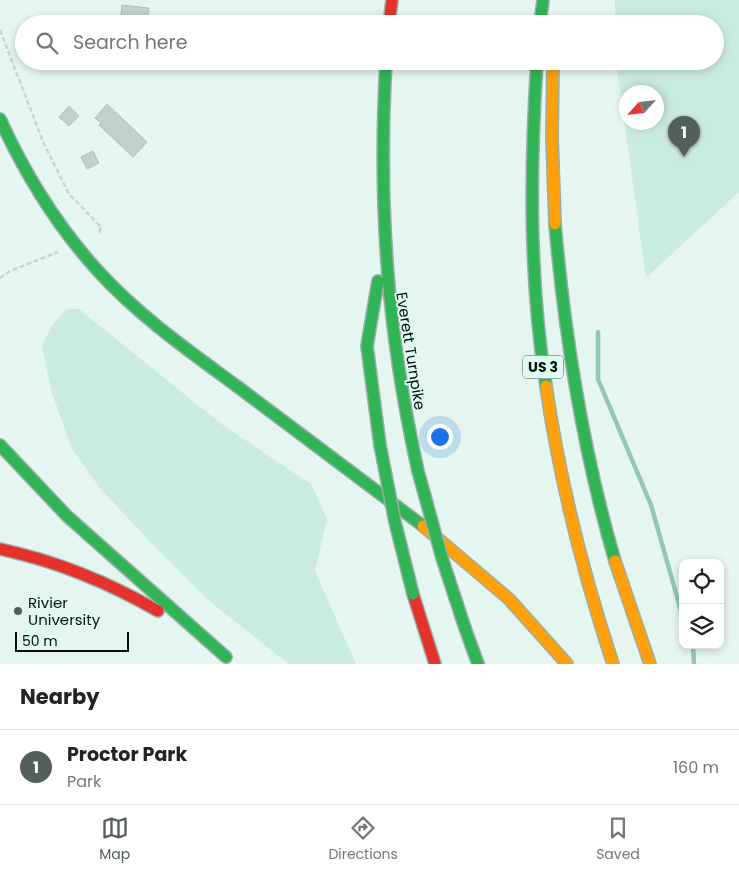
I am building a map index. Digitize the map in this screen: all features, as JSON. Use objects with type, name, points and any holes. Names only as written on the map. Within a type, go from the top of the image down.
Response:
[{"type":"highway","points":[[390,15],[392,0]]},
{"type":"highway","points":[[541,15],[543,0]]},
{"type":"highway","name":"Everett Turnpike","points":[[386,70],[381,168],[383,250],[401,391],[418,471],[442,558],[478,664]]},
{"type":"highway","name":"US 3","points":[[536,70],[533,123],[532,232],[543,369],[567,505],[588,587],[613,664]]},
{"type":"highway","points":[[553,70],[552,149],[555,211],[575,402],[594,491],[613,558],[650,664]]},
{"type":"highway","points":[[0,119],[26,172],[49,208],[82,253],[116,290],[182,346],[472,563],[522,610],[567,664]]},
{"type":"highway","points":[[383,250],[367,346],[380,444],[397,530],[413,594],[434,664]]},
{"type":"highway","points":[[0,445],[72,521],[230,661]]},
{"type":"highway","points":[[0,549],[59,564],[106,583],[169,618],[230,661]]},
{"type":"path","points":[[0,30],[15,69]]},
{"type":"path","points":[[15,70],[44,144],[69,194],[101,227],[99,234]]},
{"type":"path","points":[[0,278],[10,271],[59,251]]},
{"type":"green space","points":[[615,0],[739,0],[739,192],[646,278],[626,130],[664,130],[664,85],[619,85],[617,70],[724,70],[724,15],[615,15]]},
{"type":"green space","points":[[79,309],[220,423],[312,485],[327,519],[315,571],[356,664],[289,664],[208,600],[99,487],[71,447],[51,390],[42,345],[53,324],[64,311]]},
{"type":"building","points":[[122,5],[149,8],[148,15],[121,15]]},
{"type":"building","points":[[107,104],[147,142],[133,157],[99,125],[101,123],[95,118]]},
{"type":"building","points":[[69,106],[79,116],[69,126],[59,117]]},
{"type":"building","points":[[93,151],[99,163],[87,169],[81,157]]},
{"type":"waterway","points":[[598,332],[598,379],[651,505],[679,604]]},
{"type":"waterway","points":[[693,649],[694,664]]},
{"type":"traffic: fast","points":[[541,15],[543,0]]},
{"type":"traffic: fast","points":[[386,70],[383,166],[387,267],[399,368],[418,471]]},
{"type":"traffic: fast","points":[[537,70],[532,224],[536,305],[546,386]]},
{"type":"traffic: fast","points":[[0,119],[20,160],[56,218],[83,254],[130,303],[183,346],[423,526]]},
{"type":"traffic: fast","points":[[555,224],[564,310],[577,394],[594,478],[615,561]]},
{"type":"traffic: fast","points":[[378,281],[367,346],[380,445]]},
{"type":"traffic: fast","points":[[0,445],[67,516],[226,657]]},
{"type":"traffic: fast","points":[[380,445],[395,522],[413,594]]},
{"type":"traffic: fast","points":[[418,471],[442,558],[465,628]]},
{"type":"traffic: fast","points":[[465,628],[478,664]]},
{"type":"traffic: slow","points":[[553,70],[552,138],[555,224]]},
{"type":"traffic: slow","points":[[546,386],[565,492],[592,596],[613,664]]},
{"type":"traffic: slow","points":[[423,526],[509,599],[567,664]]},
{"type":"traffic: slow","points":[[615,561],[650,664]]},
{"type":"traffic: jam","points":[[390,15],[392,0]]},
{"type":"traffic: jam","points":[[0,549],[61,566],[101,582],[158,611]]},
{"type":"traffic: jam","points":[[413,594],[435,664]]},
{"type":"place","name":"Proctor Park","points":[[684,157]]},
{"type":"place","name":"Rivier University","points":[[18,611]]}]
